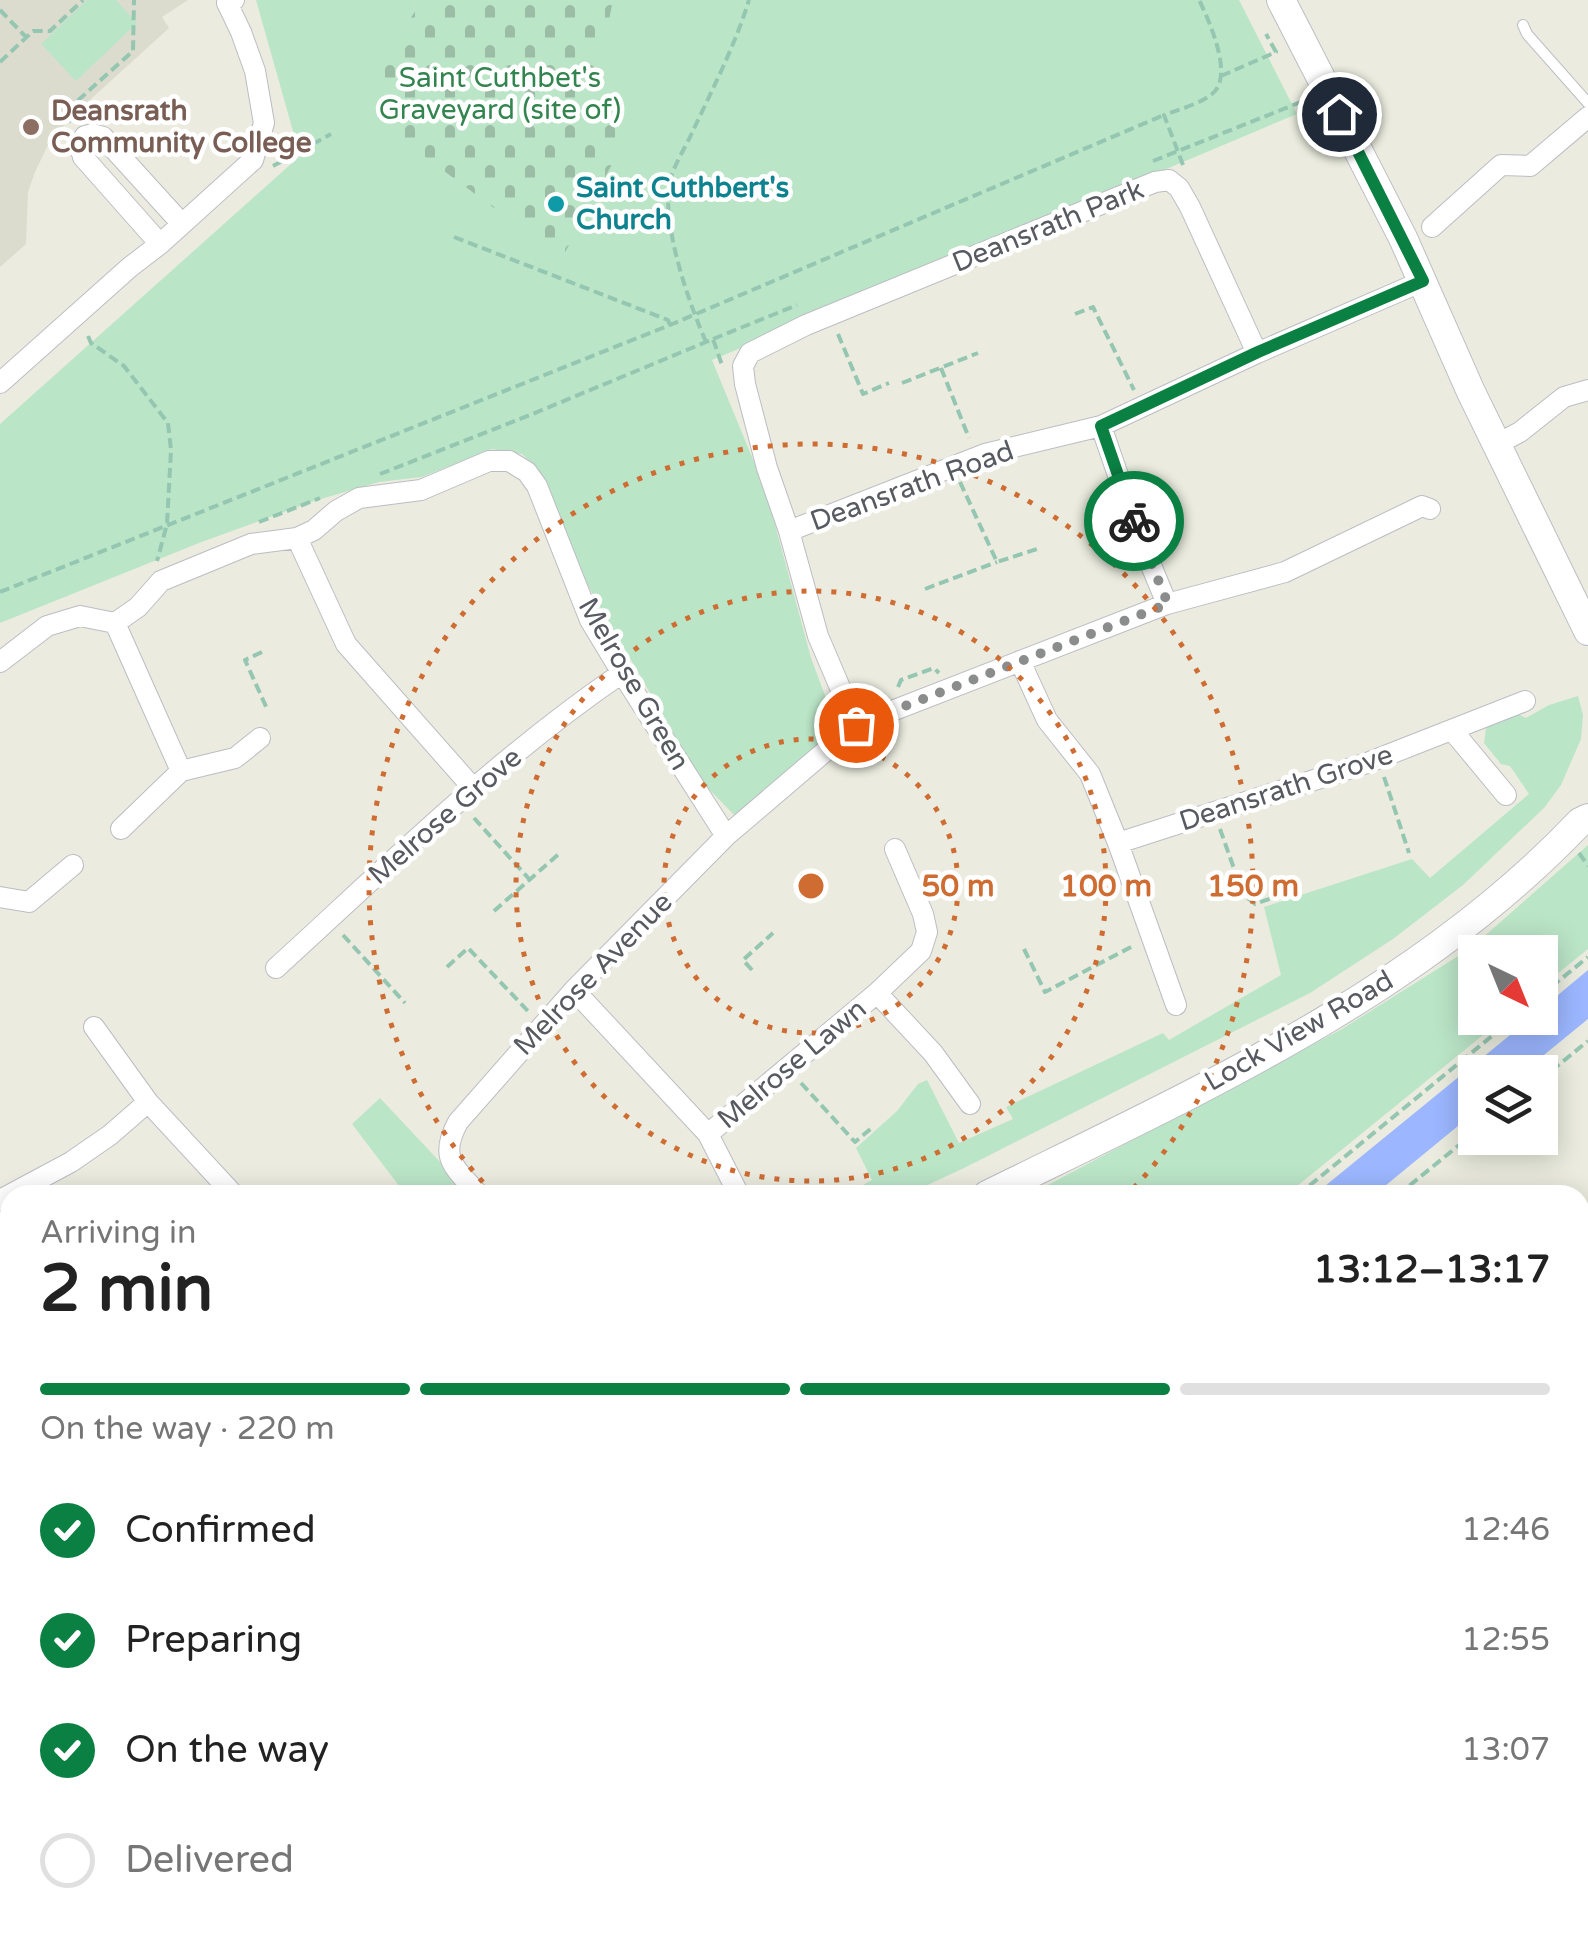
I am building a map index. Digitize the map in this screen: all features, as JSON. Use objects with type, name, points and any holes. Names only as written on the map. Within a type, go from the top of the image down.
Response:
[{"type":"street","points":[[0,384],[253,160],[264,124],[255,71],[226,4],[234,0]]},
{"type":"street","points":[[1281,0],[1423,281],[1471,392],[1588,631]]},
{"type":"street","points":[[1432,227],[1502,164],[1530,166],[1588,117]]},
{"type":"street","points":[[160,244],[83,157],[80,146],[85,136],[103,137],[182,224]]},
{"type":"street","name":"Deansrath Park","points":[[788,531],[745,384],[743,366],[750,354],[806,325],[1156,182],[1168,180],[1179,188],[1258,352]]},
{"type":"street","name":"Deansrath Road","points":[[788,531],[985,454],[1101,426],[1258,352],[1423,281]]},
{"type":"street","points":[[1497,444],[1520,432],[1564,397],[1588,390]]},
{"type":"street","points":[[1101,426],[1139,536],[1168,604]]},
{"type":"street","name":"Melrose Green","points":[[297,538],[359,498],[421,490],[489,461],[510,461],[527,472],[537,486],[590,620],[726,836]]},
{"type":"street","points":[[788,531],[818,636],[856,725],[1168,604],[1285,572],[1422,506],[1430,509]]},
{"type":"street","points":[[0,662],[48,626],[80,616],[115,622],[138,606],[161,581],[251,544],[297,538],[346,644],[473,788]]},
{"type":"street","points":[[115,622],[181,771]]},
{"type":"street","points":[[1020,662],[1047,720],[1090,774],[1176,1004]]},
{"type":"street","name":"Melrose Grove","points":[[276,968],[473,788],[569,709],[622,674]]},
{"type":"street","name":"Deansrath Grove","points":[[1118,842],[1368,763],[1525,701]]},
{"type":"street","name":"Melrose Avenue","points":[[471,1185],[448,1155],[449,1139],[458,1122],[574,990],[726,836],[856,725]]},
{"type":"street","points":[[1452,730],[1506,795]]},
{"type":"street","points":[[121,829],[181,771],[235,758],[260,738]]},
{"type":"street","name":"Lock View Road","points":[[1007,1185],[1272,1051],[1384,985],[1486,907],[1566,838],[1586,815]]},
{"type":"street","name":"Melrose Lawn","points":[[708,1134],[921,952],[927,932],[923,914],[895,848]]},
{"type":"street","points":[[0,897],[29,902],[73,864]]},
{"type":"street","points":[[574,990],[708,1134],[735,1185]]},
{"type":"street","name":"Melrose Lawn","points":[[877,993],[933,1052],[970,1104]]},
{"type":"street","points":[[94,1027],[148,1102],[225,1185]]},
{"type":"street","points":[[28,1185],[71,1162],[148,1102]]},
{"type":"lane","points":[[1523,24],[1527,34],[1588,103]]},
{"type":"path","points":[[0,62],[33,31],[50,30],[83,0]]},
{"type":"path","points":[[69,119],[64,114],[133,51],[134,0]]},
{"type":"path","points":[[706,342],[694,314],[672,234],[668,208],[670,181],[748,0]]},
{"type":"path","points":[[0,592],[670,325],[1192,104],[1215,91],[1222,76],[1219,50],[1200,0]]},
{"type":"path","points":[[0,10],[26,38]]},
{"type":"path","points":[[1222,76],[1276,52],[1266,34]]},
{"type":"path","points":[[1164,115],[1185,169]]},
{"type":"path","points":[[454,237],[668,320],[670,325]]},
{"type":"path","points":[[1075,314],[1094,306],[1136,394]]},
{"type":"path","points":[[838,334],[863,394],[889,383]]},
{"type":"path","points":[[88,336],[124,366],[168,423],[171,450],[167,524],[157,562]]},
{"type":"path","points":[[370,478],[714,339],[725,373]]},
{"type":"path","points":[[902,383],[978,353]]},
{"type":"path","points":[[941,368],[971,442]]},
{"type":"path","points":[[960,482],[997,562]]},
{"type":"path","points":[[246,528],[334,492]]},
{"type":"path","points":[[924,589],[1040,548]]},
{"type":"path","points":[[262,652],[245,660],[268,711]]},
{"type":"path","points":[[1381,770],[1410,853]]},
{"type":"path","points":[[474,818],[530,880]]},
{"type":"path","points":[[1219,824],[1243,894],[1255,904],[1281,895]]},
{"type":"path","points":[[494,911],[562,852]]},
{"type":"path","points":[[1578,852],[1588,866]]},
{"type":"path","points":[[752,970],[743,960],[772,932]]},
{"type":"path","points":[[343,936],[405,1002]]},
{"type":"path","points":[[1024,950],[1046,992],[1132,946]]},
{"type":"path","points":[[447,967],[468,948],[542,1025]]},
{"type":"path","points":[[1558,981],[1588,957]]},
{"type":"path","points":[[1310,1185],[1493,1035]]},
{"type":"path","points":[[1558,1065],[1588,1041]]},
{"type":"path","points":[[799,1080],[855,1142],[874,1126]]},
{"type":"path","points":[[1410,1185],[1458,1146]]},
{"type":"shaded area","name":"Deansrath Community College","points":[[0,0],[188,0],[162,17],[169,28],[69,119],[47,147],[28,192],[26,244],[0,267]]},
{"type":"green space","points":[[87,0],[116,0],[137,23],[76,81],[41,44]]},
{"type":"green space","points":[[256,0],[1239,0],[1297,114],[712,360],[766,491],[811,658],[837,728],[738,819],[701,781],[584,579],[541,473],[522,454],[492,449],[422,477],[379,482],[314,501],[0,623],[0,424],[300,156]]},
{"type":"green space","name":"Saint Cuthbet's Graveyard (site of)","points":[[423,0],[613,0],[594,94],[626,138],[562,258],[379,123],[385,55]]},
{"type":"green space","points":[[1578,696],[1583,715],[1581,739],[1561,785],[1544,808],[1463,885],[1393,939],[1310,993],[927,1185],[863,1185],[872,1180],[856,1148],[897,1111],[918,1084],[927,1080],[959,1143],[1013,1119],[1006,1107],[1163,1033],[1169,1040],[1281,975],[1264,907],[1412,859],[1430,878],[1529,794],[1510,766],[1501,764],[1484,743],[1486,728],[1514,712],[1526,718],[1549,705]]},
{"type":"green space","points":[[1588,845],[1588,949],[1558,973],[1558,935],[1486,935]]},
{"type":"green space","points":[[1458,956],[1458,1035],[1483,1035],[1298,1185],[1048,1185],[1342,1029]]},
{"type":"green space","points":[[380,1098],[462,1185],[398,1185],[352,1124]]},
{"type":"water","points":[[1588,970],[1588,1019],[1544,1055],[1486,1055],[1510,1035],[1558,1035],[1558,995]]},
{"type":"water","points":[[1458,1078],[1458,1126],[1386,1185],[1326,1185]]},
{"type":"way so far","points":[[856,725],[1168,604],[1134,521]]},
{"type":"place","name":"Deansrath Community College","points":[[31,127]]},
{"type":"place","name":"Saint Cuthbert's Church","points":[[556,204]]},
{"type":"route","points":[[1134,521],[1101,426],[1258,352],[1423,281],[1339,114]]}]
